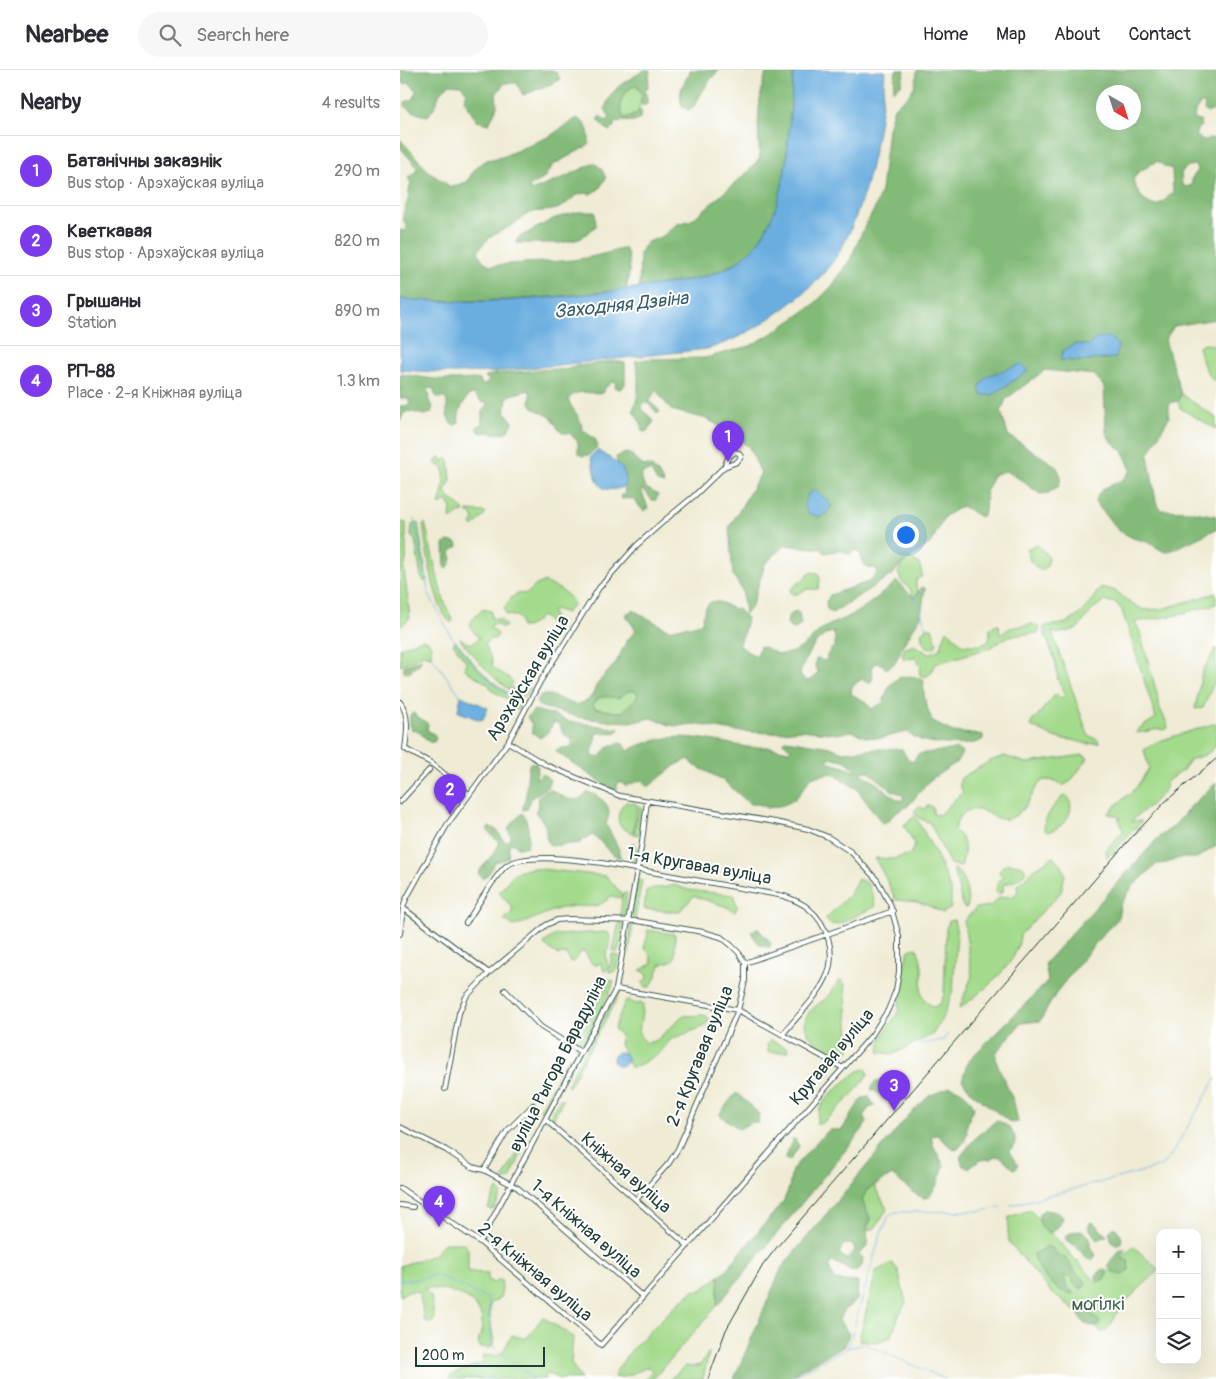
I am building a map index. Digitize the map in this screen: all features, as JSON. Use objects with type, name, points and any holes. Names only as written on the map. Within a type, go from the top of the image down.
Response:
[{"type":"street","name":"Арэхаўская вуліца","points":[[400,934],[403,908],[437,842],[469,794],[508,742],[537,687],[598,588],[637,545],[694,496],[724,467],[732,454],[739,452],[741,457],[739,460],[724,467]]},
{"type":"street","points":[[400,702],[407,718],[405,749],[431,763],[469,794]]},
{"type":"street","name":"Кругавая вуліца","points":[[508,742],[546,765],[620,796],[775,822],[808,829],[828,837],[861,860],[877,880],[893,911],[899,936],[900,953],[896,990],[888,1010],[879,1025],[600,1345]]},
{"type":"street","points":[[400,744],[406,744]]},
{"type":"street","points":[[400,802],[429,770]]},
{"type":"street","name":"вуліца Рыгора Барадуліна","points":[[480,1242],[616,989],[647,801]]},
{"type":"street","name":"1-я Кругавая вуліца","points":[[466,924],[502,871],[516,860],[526,858],[579,860],[784,896],[808,907],[822,924],[827,933],[831,955],[826,977],[817,992],[783,1034]]},
{"type":"street","points":[[403,908],[489,973]]},
{"type":"street","points":[[445,1089],[462,1005],[471,991],[536,932],[557,920],[628,921],[703,932],[721,937],[738,953],[745,964],[827,933],[893,911]]},
{"type":"street","name":"2-я Кругавая вуліца","points":[[636,1200],[674,1156],[738,1010],[745,981],[745,964]]},
{"type":"street","points":[[616,989],[738,1010],[843,1068]]},
{"type":"street","points":[[505,990],[541,1027],[581,1052]]},
{"type":"street","points":[[484,1170],[508,1131],[533,1105]]},
{"type":"street","name":"Кніжная вуліца","points":[[546,1120],[688,1246]]},
{"type":"street","name":"1-я Кніжная вуліца","points":[[400,1128],[446,1150],[472,1167],[484,1170],[512,1184],[643,1297]]},
{"type":"street","name":"2-я Кніжная вуліца","points":[[400,1188],[480,1242],[600,1345]]},
{"type":"street","points":[[400,1205],[413,1206]]},
{"type":"green space","points":[[400,70],[552,70],[556,72],[560,79],[523,95],[517,83],[505,83],[496,94],[497,107],[489,124],[477,121],[464,100],[467,92],[460,85],[450,84],[440,93],[434,108],[428,116],[410,110],[405,106],[405,102],[414,99],[416,91],[410,83],[404,84],[401,81],[403,76]]},
{"type":"green space","points":[[644,70],[650,70],[648,87],[645,91],[647,104],[643,106],[641,104],[642,95],[637,85],[628,90],[621,103],[624,118],[635,115],[639,110],[642,112],[640,118],[634,121],[615,122],[613,128],[609,131],[598,119],[600,116],[606,121],[610,118],[605,108],[608,100],[616,89]]},
{"type":"green space","points":[[689,70],[719,70],[709,81],[692,109],[688,110],[682,106],[680,97],[683,85],[690,73]]},
{"type":"green space","points":[[767,70],[794,70],[784,178],[777,204],[767,229],[752,249],[721,270],[686,280],[639,288],[640,254],[646,243],[663,236],[677,224],[692,220],[748,172],[760,158],[759,114],[761,92]]},
{"type":"green space","points":[[896,70],[905,70],[901,85],[893,91]]},
{"type":"green space","points":[[917,70],[1216,70],[1216,109],[1207,113],[1204,110],[1205,104],[1200,104],[1195,112],[1194,119],[1200,121],[1201,126],[1197,129],[1196,135],[1202,140],[1216,138],[1216,319],[1174,326],[1165,340],[1181,394],[1178,401],[1169,403],[1169,417],[1148,455],[1156,502],[1161,510],[1189,511],[1216,516],[1216,529],[1165,552],[1118,530],[1095,502],[1102,490],[1121,481],[1131,470],[1123,451],[1110,440],[1106,432],[1104,387],[1095,375],[1045,370],[1006,399],[1001,412],[1008,435],[1056,466],[1061,476],[1059,486],[1048,493],[1040,494],[1006,471],[993,475],[986,493],[985,512],[981,517],[962,506],[945,516],[931,543],[902,563],[893,574],[832,613],[827,609],[826,602],[830,595],[868,582],[877,574],[876,568],[868,568],[860,559],[861,554],[855,550],[849,554],[840,550],[825,553],[821,549],[785,545],[765,564],[751,608],[745,614],[742,590],[733,575],[729,528],[761,473],[749,447],[707,419],[671,410],[656,390],[649,401],[660,411],[658,414],[645,402],[642,406],[643,410],[654,421],[647,431],[643,432],[641,423],[633,411],[638,395],[638,371],[635,361],[705,358],[750,346],[812,306],[832,286],[850,260],[875,208],[881,191],[888,129],[894,107],[911,92]],"holes":[[[1157,161],[1172,169],[1173,192],[1156,206],[1144,200],[1136,189],[1133,180],[1137,173]],[[1194,165],[1197,168],[1197,172],[1192,178],[1192,185],[1186,187],[1182,185],[1181,173],[1188,166]],[[1074,344],[1088,345],[1116,358],[1080,361],[1060,360]],[[1028,371],[992,395],[982,395],[987,376]]]},
{"type":"green space","points":[[637,85],[642,95],[638,113],[624,118],[621,108],[622,98],[628,90]]},
{"type":"green space","points":[[577,118],[588,129],[589,145],[553,165],[543,179],[529,187],[531,191],[594,163],[601,168],[606,178],[599,189],[590,194],[580,194],[557,209],[528,214],[498,232],[478,251],[482,260],[491,266],[579,259],[625,248],[629,263],[626,290],[485,301],[400,299],[400,230],[405,231],[406,226],[403,215],[411,184],[408,177],[415,173],[417,167],[400,147],[400,139],[429,172],[451,187],[467,182],[475,168],[487,160],[502,157],[550,136]]},
{"type":"green space","points":[[578,212],[595,212],[596,226],[580,239],[560,243],[516,243],[518,238],[555,218]]},
{"type":"green space","points":[[1205,344],[1216,345],[1216,380],[1213,380],[1207,372],[1198,347]]},
{"type":"green space","points":[[615,361],[625,363],[625,384],[622,388],[615,387],[616,383],[613,381],[605,388],[603,393],[584,392],[572,396],[568,400],[579,418],[582,430],[595,439],[598,446],[589,455],[582,456],[578,453],[578,442],[569,433],[563,433],[551,417],[533,408],[530,403],[531,395],[529,390],[507,398],[505,412],[513,422],[507,431],[499,434],[481,433],[477,430],[477,427],[482,424],[482,411],[488,406],[486,402],[482,403],[474,394],[469,395],[460,412],[459,423],[455,425],[451,424],[447,415],[447,401],[443,397],[439,398],[435,395],[434,389],[430,388],[426,390],[430,395],[428,399],[433,407],[431,413],[424,415],[409,411],[404,413],[400,421],[400,406],[406,406],[410,402],[408,398],[400,398],[400,374],[456,380],[477,379],[480,380],[482,385],[485,385],[489,380],[485,377],[494,374],[552,369],[565,370],[577,366]]},
{"type":"green space","points":[[1181,394],[1216,418],[1216,429],[1180,408],[1178,401]]},
{"type":"green space","points":[[626,453],[632,455],[642,465],[652,467],[664,484],[657,482],[651,471],[642,473],[644,485],[658,495],[656,500],[652,500],[645,491],[641,490],[648,508],[644,511],[635,501],[622,499],[620,496],[625,494],[626,479],[616,457]]},
{"type":"green space","points":[[440,456],[444,462],[447,458],[449,460],[451,481],[445,491],[464,512],[458,513],[453,519],[450,518],[451,507],[449,502],[439,504],[444,486],[444,472],[443,467],[435,463]]},
{"type":"green space","points":[[467,512],[486,514],[473,527],[471,525],[474,519]]},
{"type":"green space","points":[[400,522],[406,523],[406,560],[404,569],[410,618],[400,627]]},
{"type":"green space","points":[[416,522],[418,523],[427,581],[424,581],[421,577],[415,540],[411,536],[412,525]]},
{"type":"green space","points":[[425,523],[439,586],[453,621],[451,623],[445,616],[435,592],[426,548],[423,525]]},
{"type":"green space","points":[[448,541],[457,543],[458,546],[450,553],[452,559],[447,569],[445,568],[444,544]]},
{"type":"green space","points":[[1037,544],[1049,557],[1047,566],[1043,570],[1039,570],[1030,561],[1027,549]]},
{"type":"green space","points":[[910,559],[918,563],[922,573],[922,576],[916,580],[918,592],[915,596],[912,596],[911,590],[902,582],[898,573],[902,564]]},
{"type":"green space","points":[[812,572],[818,573],[820,580],[818,589],[807,589],[797,594],[792,594],[790,590]]},
{"type":"green space","points":[[897,581],[914,598],[922,587],[925,588],[921,616],[903,645],[895,663],[886,669],[882,664],[875,663],[871,668],[873,678],[870,683],[862,679],[852,686],[851,694],[866,702],[871,709],[883,703],[888,688],[898,678],[911,676],[920,678],[924,680],[926,702],[933,722],[953,732],[983,735],[983,739],[978,742],[971,744],[934,743],[921,740],[907,732],[881,738],[865,737],[852,731],[838,734],[801,730],[770,733],[734,731],[696,724],[670,725],[651,718],[634,722],[607,721],[578,717],[539,706],[536,702],[541,695],[550,695],[576,705],[587,701],[593,694],[596,686],[616,663],[626,642],[636,630],[626,614],[633,610],[669,630],[702,623],[704,611],[708,604],[715,601],[719,602],[738,609],[747,618],[743,636],[738,644],[748,652],[757,656],[760,646],[776,653],[784,654],[799,649],[822,629],[857,612]],"holes":[[[833,632],[835,645],[827,655],[827,660],[816,659],[815,666],[818,672],[808,681],[804,680],[800,674],[812,648],[821,638]],[[628,691],[635,691],[638,693],[637,697],[622,712],[594,708],[593,704],[598,699],[604,697],[618,698]]]},
{"type":"green space","points":[[544,582],[565,593],[574,604],[566,613],[554,609],[552,612],[555,622],[553,626],[550,626],[546,619],[541,616],[530,625],[521,627],[520,619],[516,616],[506,615],[504,608],[511,598],[517,594],[528,593],[536,585]]},
{"type":"green space","points":[[1101,587],[1116,591],[1130,603],[1144,610],[1162,609],[1216,593],[1216,604],[1173,616],[1135,622],[1140,632],[1160,708],[1167,724],[1168,728],[1163,730],[1137,733],[1137,730],[1156,718],[1122,610],[1116,603],[1105,601],[1094,608],[1077,629],[1057,634],[1052,632],[1088,735],[1098,740],[1099,743],[1087,744],[1051,736],[1031,726],[1031,723],[1056,694],[1061,698],[1065,695],[1058,680],[1055,661],[1043,628],[1071,621],[1086,608]]},
{"type":"green space","points":[[483,609],[491,611],[492,619],[500,619],[506,626],[502,628],[497,624],[489,627],[498,635],[495,639],[490,639],[485,644],[492,661],[492,666],[513,682],[510,686],[517,691],[524,692],[529,688],[530,690],[525,697],[509,689],[491,674],[460,638],[467,643],[473,643],[479,638],[470,625],[472,620]]},
{"type":"green space","points":[[795,611],[799,613],[801,624],[796,629],[790,628],[787,624],[788,617]]},
{"type":"green space","points":[[1032,624],[1040,627],[1038,633],[1009,636],[989,648],[935,664],[930,674],[925,677],[919,674],[921,666],[916,658],[904,659],[902,654],[904,649],[914,645],[929,654],[940,649],[947,630],[963,645],[979,645],[987,643],[990,629],[994,625],[999,625],[1000,635],[1010,628]]},
{"type":"green space","points":[[932,628],[937,643],[935,647],[931,648],[924,644],[922,631]]},
{"type":"green space","points":[[422,639],[428,641],[431,646],[431,656],[423,654],[400,666],[400,648]]},
{"type":"green space","points":[[456,641],[474,664],[493,682],[521,703],[517,711],[511,701],[494,692],[488,684],[464,668],[467,663],[453,643]]},
{"type":"green space","points":[[1216,648],[1216,678],[1203,708],[1195,709],[1202,672]]},
{"type":"green space","points":[[421,659],[420,663],[408,673],[404,671],[404,666]]},
{"type":"green space","points":[[628,691],[638,693],[637,697],[622,712],[595,708],[593,704],[601,697],[618,698]]},
{"type":"green space","points":[[534,710],[568,721],[619,729],[616,733],[596,733],[592,751],[593,757],[600,757],[609,746],[621,743],[628,751],[658,740],[687,737],[747,747],[767,747],[789,751],[791,749],[783,742],[786,740],[830,747],[843,752],[902,749],[908,760],[913,762],[918,754],[957,749],[962,753],[957,762],[930,780],[908,806],[894,814],[888,821],[882,823],[856,788],[832,773],[811,777],[794,800],[784,805],[767,808],[759,804],[750,804],[723,780],[694,765],[689,759],[676,765],[648,787],[641,780],[626,786],[620,782],[617,784],[617,790],[612,790],[558,753],[556,750],[568,748],[573,744],[571,738],[563,734],[560,725],[554,722],[548,732],[540,738],[532,732],[532,725],[527,717]],"holes":[[[827,759],[844,760],[856,769],[853,771],[829,763]],[[864,771],[869,772],[893,791],[902,794],[904,800],[898,800],[861,773]]]},
{"type":"green space","points":[[413,713],[428,724],[427,730],[435,735],[436,738],[434,742],[429,742],[418,731],[412,730],[410,715]]},
{"type":"green space","points":[[1216,723],[1216,746],[1207,754],[1190,760],[1183,770],[1167,781],[1166,789],[1152,804],[1131,821],[1142,821],[1107,858],[1106,850],[1123,831],[1118,816],[1108,814],[1136,788],[1149,768],[1144,750],[1156,742]]},
{"type":"green space","points":[[1083,755],[1088,758],[1070,782],[1062,786],[1057,781],[1043,780],[1026,806],[1011,818],[1000,819],[979,810],[969,810],[961,815],[954,830],[962,838],[964,847],[961,867],[950,864],[930,823],[919,818],[914,811],[919,806],[924,809],[929,805],[933,808],[933,814],[939,815],[963,792],[959,784],[961,778],[990,761],[1004,756],[1027,763]]},
{"type":"green space","points":[[530,763],[535,763],[538,767],[536,778],[542,773],[550,780],[547,788],[531,798],[527,809],[523,810],[528,771]]},
{"type":"green space","points":[[1216,783],[1216,846],[1197,858],[1180,858],[1157,864],[1132,887],[1120,905],[1118,919],[1102,935],[1058,990],[1040,1021],[1021,1023],[996,1053],[996,1061],[1014,1102],[1018,1122],[1011,1123],[972,1093],[962,1080],[968,1061],[1048,981],[1045,963],[1159,837],[1174,826],[1192,805]]},
{"type":"green space","points":[[550,789],[567,799],[578,800],[588,792],[604,802],[609,812],[606,824],[621,858],[609,851],[593,835],[580,843],[550,846],[544,825],[535,812],[539,804],[538,799],[540,795]]},
{"type":"green space","points":[[1063,796],[1067,796],[1071,804],[1070,812],[1059,827],[1048,832],[1044,829],[1046,819],[1050,811]]},
{"type":"green space","points":[[626,802],[637,804],[633,833],[622,827],[618,820],[620,810]]},
{"type":"green space","points":[[639,805],[644,812],[640,833],[637,835],[634,834]]},
{"type":"green space","points":[[522,813],[528,829],[527,846],[519,848],[512,843],[509,845],[508,858],[495,862],[490,872],[483,879],[478,873],[496,850],[499,843],[487,830],[489,827],[495,829],[506,842],[509,841],[511,837],[508,828]]},
{"type":"green space","points":[[915,816],[937,856],[951,891],[951,908],[942,913],[920,903],[896,900],[875,858],[893,859],[910,854],[915,845],[904,825]]},
{"type":"green space","points":[[633,842],[637,850],[635,862],[630,859]]},
{"type":"green space","points":[[1053,857],[1061,864],[1065,874],[1061,892],[1020,935],[1018,946],[1006,967],[988,986],[959,1009],[972,976],[964,921],[976,908],[990,906],[1000,897],[1013,896],[1018,892],[1017,885],[1036,868]]},
{"type":"green space","points":[[1008,863],[1023,866],[1026,872],[1016,880],[1003,884],[1003,892],[998,894],[996,891],[998,882],[1003,878],[999,872]]},
{"type":"green space","points":[[532,868],[606,876],[621,893],[622,897],[624,893],[627,893],[625,917],[620,917],[622,898],[611,896],[606,901],[595,906],[560,908],[514,926],[504,920],[512,912],[512,907],[499,893],[514,873]]},
{"type":"green space","points":[[953,868],[961,875],[967,890],[968,906],[966,908],[963,907]]},
{"type":"green space","points":[[637,879],[642,881],[635,919],[631,916]]},
{"type":"green space","points":[[858,879],[867,883],[873,896],[875,907],[839,923],[830,924],[826,918],[848,896]]},
{"type":"green space","points":[[674,885],[688,890],[734,895],[737,907],[735,912],[727,907],[694,896],[679,912],[644,909],[646,891]]},
{"type":"green space","points":[[954,920],[957,933],[953,990],[944,1015],[933,1034],[894,1054],[879,1052],[881,1038],[899,1011],[899,995],[909,950],[917,948],[922,965],[921,990],[924,998],[934,1007],[940,1004],[944,995],[946,929],[949,921]]},
{"type":"green space","points":[[619,922],[622,923],[623,930],[618,952],[613,951]]},
{"type":"green space","points":[[631,924],[633,924],[629,953],[625,953]]},
{"type":"green space","points":[[757,928],[771,942],[770,947],[760,945],[756,941],[751,932]]},
{"type":"green space","points":[[647,930],[675,934],[675,956],[673,960],[660,965],[650,987],[646,987],[642,983],[648,977],[646,973],[640,970],[652,964],[650,954],[644,948],[648,934]]},
{"type":"green space","points":[[606,932],[609,934],[611,942],[606,955],[608,968],[606,971],[604,971],[601,963],[597,965],[592,964],[585,952],[580,952],[573,962],[569,961],[567,954],[558,955],[544,945],[545,942],[556,935]]},
{"type":"green space","points":[[612,954],[619,956],[616,970],[609,972]]},
{"type":"green space","points":[[608,980],[614,981],[611,990],[582,1046],[574,1047],[605,989]]},
{"type":"green space","points":[[841,980],[845,984],[850,1050],[841,1055],[829,1052],[820,1046],[808,1033],[805,1023],[810,1012],[829,996],[835,985]]},
{"type":"green space","points":[[618,991],[621,991],[569,1087],[567,1086],[572,1075]]},
{"type":"green space","points":[[628,1000],[636,1004],[641,1003],[643,1006],[639,1032],[640,1036],[647,1043],[657,1040],[682,1016],[704,1015],[709,1018],[703,1027],[671,1039],[660,1053],[637,1066],[631,1067],[619,1044],[621,1035],[614,1029],[625,1001]]},
{"type":"green space","points":[[770,1040],[788,1048],[787,1052],[768,1052],[767,1043]]},
{"type":"green space","points":[[569,1056],[575,1059],[548,1110],[543,1112],[540,1110]]},
{"type":"green space","points":[[866,1069],[868,1074],[852,1094],[836,1111],[817,1125],[820,1108],[831,1094],[858,1071]]},
{"type":"green space","points":[[892,1075],[903,1085],[903,1089],[897,1095],[887,1099],[871,1089],[874,1083]]},
{"type":"green space","points":[[950,1087],[962,1092],[970,1100],[974,1107],[966,1127],[967,1133],[964,1142],[958,1149],[954,1150],[937,1135],[931,1136],[933,1145],[944,1166],[937,1185],[929,1197],[924,1198],[915,1194],[892,1175],[867,1190],[862,1200],[871,1220],[867,1228],[868,1246],[859,1254],[863,1258],[862,1266],[855,1272],[832,1261],[829,1266],[834,1280],[858,1282],[857,1300],[844,1310],[839,1320],[849,1334],[845,1346],[798,1371],[791,1379],[734,1379],[782,1267],[909,1115],[929,1096]],"holes":[[[843,1245],[853,1245],[855,1250],[849,1258],[846,1259],[839,1253]]]},
{"type":"green space","points":[[735,1094],[738,1094],[759,1114],[758,1123],[752,1122],[739,1129],[720,1115]]},
{"type":"green space","points":[[869,1097],[875,1106],[869,1108],[863,1116],[867,1121],[863,1129],[717,1306],[719,1276],[783,1202],[789,1188],[794,1167],[823,1135],[830,1130],[842,1130],[862,1098]]},
{"type":"green space","points":[[561,1098],[563,1100],[551,1123],[549,1117]]},
{"type":"green space","points":[[997,1120],[1007,1126],[1014,1134],[1015,1142],[1009,1152],[1018,1165],[1017,1168],[1014,1169],[1001,1157],[995,1156],[990,1159],[981,1160],[968,1168],[963,1166],[960,1157],[977,1136]]},
{"type":"green space","points":[[794,1138],[799,1146],[790,1160],[786,1160],[792,1140]]},
{"type":"green space","points":[[519,1150],[522,1152],[510,1179],[506,1180],[503,1178]]},
{"type":"green space","points":[[873,1184],[887,1209],[875,1228],[868,1230],[849,1225],[859,1198]]},
{"type":"green space","points":[[497,1189],[502,1194],[492,1210],[488,1208]]},
{"type":"green space","name":"могілкі","points":[[1030,1210],[1096,1282],[1105,1276],[1133,1246],[1156,1267],[1156,1273],[1121,1306],[1110,1326],[1103,1333],[1052,1293],[1009,1242],[1009,1217]]},
{"type":"green space","points":[[1043,1210],[1054,1212],[1063,1217],[1058,1227],[1048,1233],[1040,1222],[1039,1214]]},
{"type":"green space","points":[[1091,1222],[1107,1236],[1097,1240],[1088,1226]]},
{"type":"green space","points":[[1115,1227],[1121,1235],[1122,1240],[1119,1245],[1115,1245],[1112,1242],[1109,1232]]},
{"type":"green space","points":[[1082,1231],[1090,1237],[1090,1247],[1095,1253],[1095,1257],[1092,1260],[1087,1259],[1076,1246],[1066,1240],[1066,1236],[1072,1232]]},
{"type":"green space","points":[[444,1243],[463,1243],[468,1249],[468,1271],[488,1274],[488,1280],[494,1283],[497,1280],[501,1280],[500,1298],[490,1304],[494,1343],[490,1348],[479,1347],[482,1328],[481,1317],[478,1309],[463,1296],[433,1288],[423,1288],[431,1296],[434,1316],[433,1322],[428,1323],[424,1320],[419,1296],[421,1292],[408,1291],[400,1296],[400,1266],[434,1255]]},
{"type":"green space","points":[[1047,1246],[1053,1249],[1058,1256],[1066,1258],[1074,1271],[1086,1282],[1083,1288],[1079,1289],[1071,1277],[1064,1276],[1067,1288],[1073,1294],[1067,1293],[1054,1286],[1042,1274],[1033,1255]]},
{"type":"green space","points":[[1121,1249],[1125,1251],[1121,1256],[1123,1259],[1128,1260],[1129,1270],[1123,1275],[1114,1273],[1108,1266]]},
{"type":"green space","points":[[892,1263],[898,1270],[906,1303],[899,1315],[891,1337],[876,1342],[859,1340],[876,1271]]},
{"type":"green space","points":[[1103,1269],[1107,1270],[1106,1278],[1098,1282],[1096,1275]]},
{"type":"green space","points":[[719,1276],[717,1306],[653,1379],[645,1379],[652,1371],[648,1367],[627,1376],[614,1377],[618,1368],[633,1348],[674,1307],[693,1291],[702,1290]]},
{"type":"green space","points":[[1084,1309],[1089,1311],[1100,1322],[1098,1326],[1094,1327],[1086,1324],[1081,1319],[1079,1315]]},
{"type":"green space","points":[[543,1317],[573,1337],[571,1363],[581,1379],[559,1379],[549,1374],[544,1376],[545,1379],[449,1379],[451,1375],[484,1362],[482,1356],[497,1356],[502,1353],[512,1335],[526,1339]]},
{"type":"green space","points":[[709,1352],[703,1379],[670,1379],[685,1366],[700,1365]]},
{"type":"water","name":"Заходняя Дзвіна","points":[[794,70],[885,71],[876,144],[870,171],[853,223],[843,245],[825,272],[790,304],[750,331],[707,349],[493,372],[453,373],[400,370],[400,299],[459,302],[583,295],[689,280],[723,270],[741,259],[760,239],[771,220],[778,199],[787,157]]},
{"type":"water","points":[[1109,337],[1118,345],[1116,358],[1080,361],[1060,360],[1063,351],[1074,344],[1088,345],[1097,338]]},
{"type":"water","points":[[1021,364],[1028,371],[992,395],[982,395],[979,388],[987,376]]},
{"type":"water","points":[[597,450],[613,460],[622,469],[626,480],[624,487],[608,490],[600,485],[591,459],[591,456]]},
{"type":"water","points":[[814,490],[829,501],[831,507],[825,515],[820,517],[808,513],[804,506],[808,494]]},
{"type":"water","points":[[461,696],[488,708],[483,719],[480,720],[459,712]]},
{"type":"water","points":[[617,1052],[623,1052],[627,1059],[623,1066],[617,1066],[613,1062],[613,1056]]},
{"type":"waterway","points":[[414,519],[429,594],[451,636],[479,671],[497,687],[522,703]]},
{"type":"waterway","points":[[915,596],[927,628]]},
{"type":"waterway","points":[[431,656],[461,696]]},
{"type":"waterway","points":[[919,1044],[943,1040],[948,1034]]},
{"type":"waterway","points":[[1011,1205],[1162,1165],[1171,1155],[1216,1079]]},
{"type":"waterway","points":[[848,1348],[880,1236],[889,1215],[896,1212],[982,1211],[1001,1207]]},
{"type":"waterway","points":[[400,1281],[437,1275],[488,1299],[491,1345],[534,1379]]},
{"type":"waterway","points":[[787,1379],[848,1348],[865,1344],[945,1379]]},
{"type":"waterway","points":[[484,1379],[490,1377],[495,1379]]},
{"type":"railway","points":[[708,1379],[726,1330],[763,1265],[777,1247],[1128,841],[1166,801],[1216,759]]},
{"type":"place","name":"Батанічны заказнік","points":[[728,462]]},
{"type":"place","name":"Кветкавая","points":[[450,815]]},
{"type":"place","name":"Грышаны","points":[[894,1111]]},
{"type":"place","name":"РП-88","points":[[439,1227]]}]
